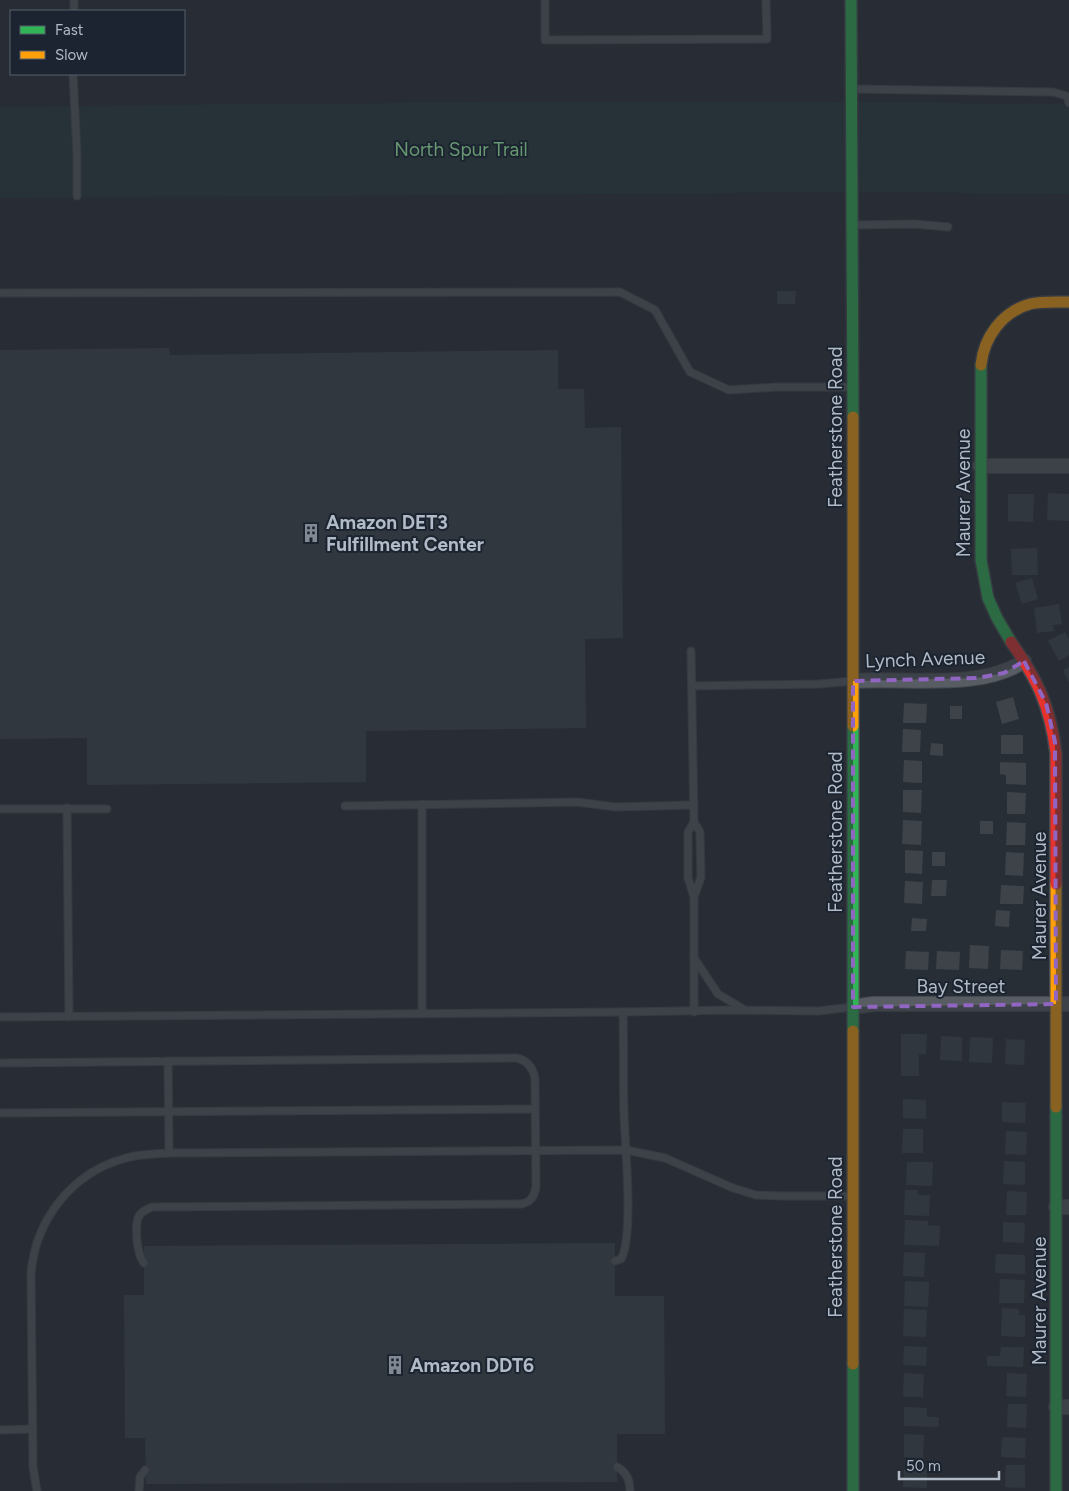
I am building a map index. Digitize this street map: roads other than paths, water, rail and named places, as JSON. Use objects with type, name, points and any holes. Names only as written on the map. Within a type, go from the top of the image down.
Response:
[{"type":"street","name":"Featherstone Road","points":[[851,0],[853,174],[853,1491]]},
{"type":"street","name":"Maurer Avenue","points":[[1056,1491],[1063,1407],[1063,1004],[1055,742],[1046,703],[1039,686],[1024,661],[1006,637],[990,605],[984,585],[980,548],[981,363],[985,344],[991,333],[999,322],[1017,309],[1043,302],[1069,302]]},
{"type":"street","points":[[980,466],[1069,466]]},
{"type":"street","name":"Lynch Avenue","points":[[853,681],[971,679],[1004,672],[1024,661]]},
{"type":"street","name":"Bay Street","points":[[853,1007],[873,1004],[1063,1004]]},
{"type":"lane","points":[[544,0],[545,40],[767,39],[766,0]]},
{"type":"lane","points":[[73,75],[77,196]]},
{"type":"lane","points":[[852,89],[1053,92],[1067,96],[1069,104]]},
{"type":"lane","points":[[853,225],[915,224],[948,227]]},
{"type":"lane","points":[[0,292],[620,292],[655,310],[690,372],[729,390],[777,387],[852,388]]},
{"type":"lane","points":[[691,651],[694,822],[688,832],[688,878],[694,897],[694,1012]]},
{"type":"lane","points":[[692,686],[819,684],[853,681]]},
{"type":"lane","points":[[345,806],[577,802],[615,807],[694,805]]},
{"type":"lane","points":[[422,804],[422,1014]]},
{"type":"lane","points":[[67,808],[69,1017]]},
{"type":"lane","points":[[0,809],[107,809]]},
{"type":"lane","points":[[694,822],[700,832],[701,877],[694,897]]},
{"type":"lane","points":[[694,958],[718,994],[748,1011]]},
{"type":"lane","points":[[0,1017],[694,1012],[730,1010],[819,1011],[853,1007]]},
{"type":"lane","points":[[615,1261],[621,1259],[627,1245],[624,1012]]},
{"type":"lane","points":[[0,1063],[516,1058],[528,1063],[534,1070],[536,1187],[534,1196],[529,1202],[521,1204],[152,1207],[145,1209],[139,1216],[138,1250],[139,1258],[144,1263]]},
{"type":"lane","points":[[168,1061],[169,1153]]},
{"type":"lane","points":[[0,1114],[535,1109]]},
{"type":"lane","points":[[36,1491],[32,1430],[31,1273],[37,1239],[57,1205],[71,1188],[88,1175],[126,1158],[169,1153],[626,1150],[664,1158],[733,1188],[756,1195],[853,1196]]},
{"type":"lane","points":[[0,1430],[32,1430]]},
{"type":"lane","points":[[617,1467],[622,1469],[627,1476],[630,1483],[630,1491]]},
{"type":"lane","points":[[139,1491],[140,1477],[146,1470]]},
{"type":"place","name":"Amazon DET3 Fulfillment Center","points":[[311,533]]},
{"type":"place","name":"Amazon DDT6","points":[[395,1365]]},
{"type":"park label","name":"North Spur Trail","points":[[461,149]]}]
